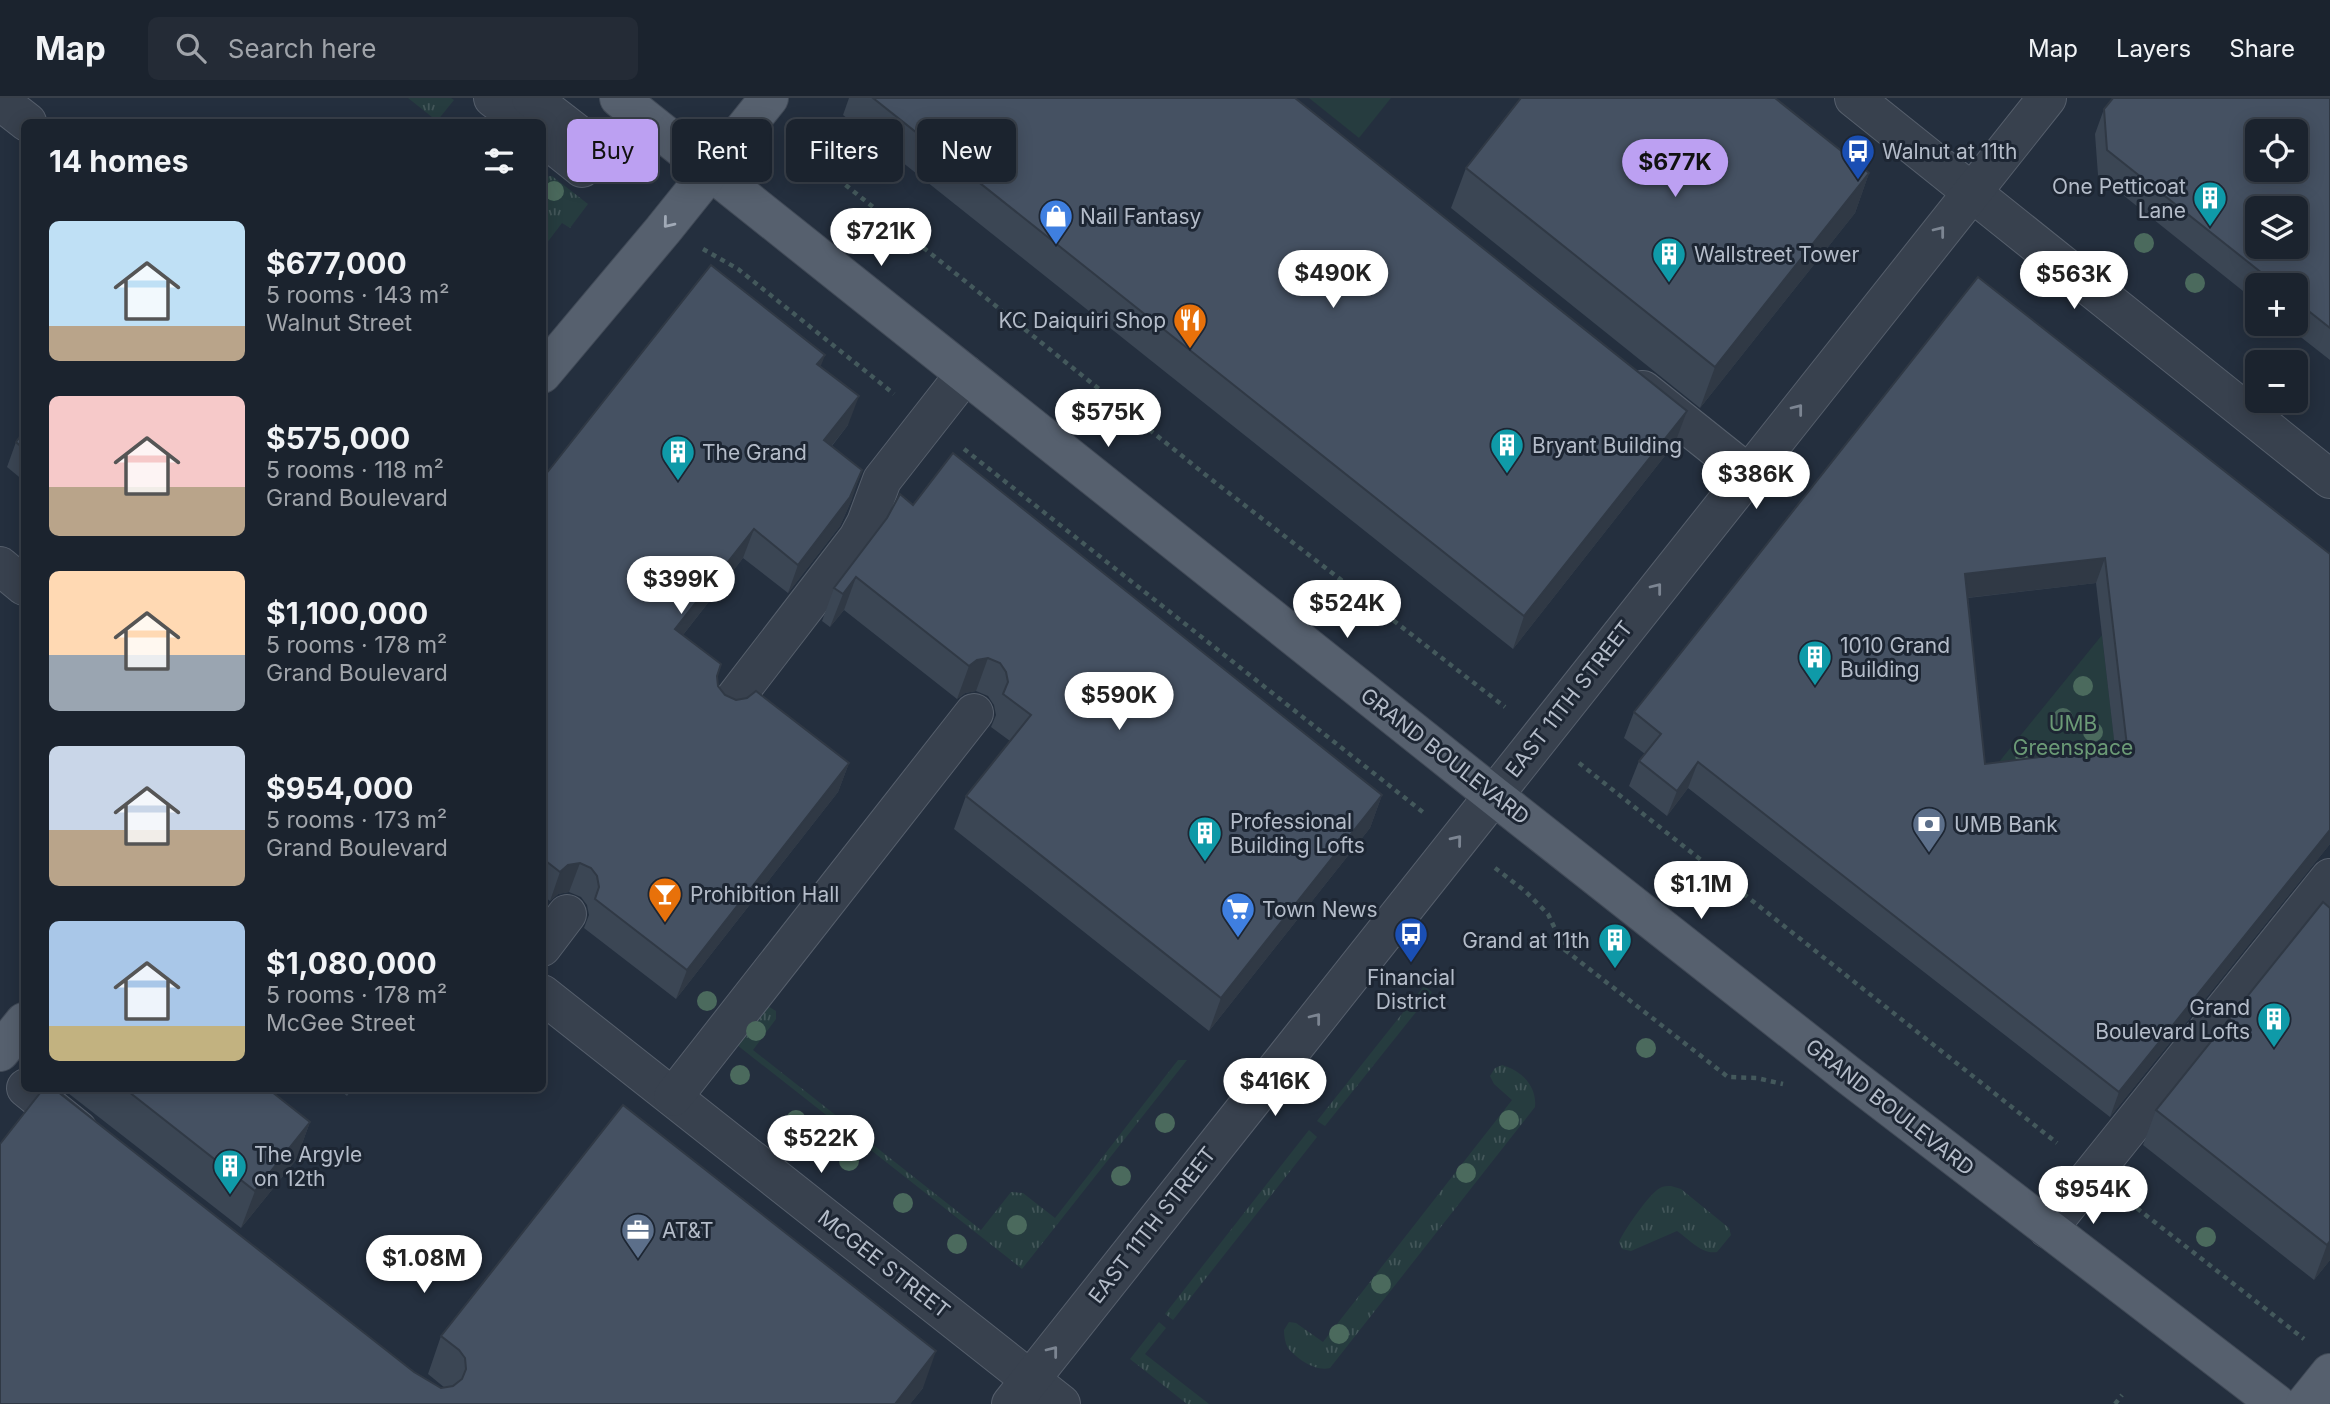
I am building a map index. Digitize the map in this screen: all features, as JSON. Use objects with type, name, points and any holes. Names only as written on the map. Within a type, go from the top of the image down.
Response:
[{"type":"main road","name":"GRAND BOULEVARD","points":[[619,98],[672,139]]},
{"type":"main road","points":[[752,119],[764,104]]},
{"type":"main road","points":[[546,369],[701,182]]},
{"type":"main road","name":"GRAND BOULEVARD","points":[[726,182],[1847,1074],[2277,1404]]},
{"type":"main road","points":[[0,1052],[21,1025]]},
{"type":"main road","points":[[2305,1404],[2321,1360]]},
{"type":"street","points":[[494,98],[521,119]]},
{"type":"street","points":[[531,98],[597,149],[582,168],[546,139]]},
{"type":"street","points":[[1854,98],[2330,479]]},
{"type":"street","name":"EAST 11TH STREET","points":[[1020,1392],[2046,98]]},
{"type":"street","points":[[0,101],[23,119]]},
{"type":"street","points":[[1613,365],[1747,473]]},
{"type":"street","points":[[728,707],[858,538],[882,480],[965,374]]},
{"type":"street","points":[[0,566],[21,584]]},
{"type":"street","points":[[673,1097],[974,713]]},
{"type":"street","points":[[2048,1229],[2094,1172],[2318,917],[2330,877]]},
{"type":"street","points":[[546,942],[567,914]]},
{"type":"street","name":"MCGEE STREET","points":[[546,997],[673,1097],[1020,1392],[1061,1404]]},
{"type":"street","points":[[0,1068],[21,1085]]},
{"type":"street","points":[[30,1092],[104,1150]]},
{"type":"path","points":[[764,104],[797,147],[1176,452],[1541,733],[2094,1172],[2321,1360]]},
{"type":"path","points":[[663,230],[712,253],[738,269],[1525,891],[1548,914],[1565,950],[1728,1077],[1757,1078],[1790,1086]]},
{"type":"path","points":[[2115,1404],[2122,1395]]},
{"type":"green space","points":[[408,98],[454,100],[439,119],[434,119]]},
{"type":"green space","points":[[1309,98],[1391,98],[1359,138]]},
{"type":"green space","points":[[552,176],[588,204],[570,228],[562,223],[546,244],[546,177]]},
{"type":"green space","name":"UMB Greenspace","points":[[2102,635],[2118,771],[1977,789]]},
{"type":"green space","points":[[1424,986],[1432,992],[1325,1126],[1317,1121]]},
{"type":"green space","points":[[766,1005],[776,1011],[776,1019],[753,1050],[981,1230],[1011,1192],[1023,1193],[1055,1218],[1178,1060],[1187,1060],[1022,1269],[732,1041]]},
{"type":"green space","points":[[1502,1065],[1527,1080],[1534,1092],[1535,1107],[1330,1368],[1319,1368],[1302,1360],[1286,1344],[1284,1330],[1289,1322],[1296,1323],[1323,1342],[1512,1100],[1494,1084],[1490,1076],[1495,1068]]},
{"type":"green space","points":[[1309,1130],[1317,1137],[1173,1320],[1165,1314]]},
{"type":"green space","points":[[1671,1186],[1681,1189],[1729,1228],[1731,1235],[1717,1252],[1701,1249],[1677,1231],[1631,1251],[1622,1249],[1619,1242],[1644,1204],[1660,1188]]},
{"type":"green space","points":[[1159,1322],[1166,1328],[1145,1354],[1209,1404],[1187,1404],[1130,1359]]},
{"type":"building","points":[[873,98],[1295,98],[1687,411],[1524,616],[979,182],[1016,182],[1016,119],[917,119],[917,133],[903,119]]},
{"type":"building","name":"Wallstreet Tower","points":[[1521,98],[1775,98],[1869,173],[1715,367],[1466,168]]},
{"type":"building","name":"One Petticoat Lane","points":[[2113,98],[2330,98],[2330,328],[2308,311],[2308,273],[2262,273],[2107,150],[2104,109]]},
{"type":"building","points":[[711,265],[825,355],[817,364],[859,396],[824,440],[862,470],[850,497],[798,565],[754,529],[675,629],[721,664],[717,676],[718,686],[725,695],[736,700],[747,698],[756,691],[849,763],[687,970],[595,899],[599,887],[597,876],[591,868],[580,863],[568,865],[560,872],[546,861],[546,474]]},
{"type":"building","name":"1010 Grand Building","points":[[1978,277],[2330,554],[2330,830],[2119,1092],[1698,762],[1677,791],[1639,761],[1661,734],[1634,712]],"holes":[[[2105,558],[2127,746],[1985,764],[1965,574]]]},
{"type":"building","points":[[953,453],[1382,795],[1221,998],[966,796],[1031,715],[1003,694],[1008,682],[1000,663],[988,658],[977,660],[969,666],[856,577],[843,594],[834,588],[887,518],[900,494],[913,505]]},
{"type":"building","name":"Grand Boulevard Lofts","points":[[2323,902],[2330,908],[2330,1241],[2327,1245],[2156,1110]]},
{"type":"building","points":[[41,1092],[58,1092],[414,1372],[441,1388],[453,1386],[462,1379],[466,1369],[465,1358],[459,1350],[441,1336],[623,1105],[936,1351],[895,1404],[0,1404],[0,1144]]},
{"type":"building","points":[[129,1092],[272,1092],[310,1122],[255,1191]]},
{"type":"place","name":"Walnut at 11th","points":[[1858,181]]},
{"type":"place","name":"One Petticoat Lane","points":[[2210,228]]},
{"type":"place","name":"Nail Fantasy","points":[[1056,246]]},
{"type":"place","name":"Wallstreet Tower","points":[[1669,284]]},
{"type":"place","name":"KC Daiquiri Shop","points":[[1190,350]]},
{"type":"place","name":"Bryant Building","points":[[1507,475]]},
{"type":"place","name":"The Grand","points":[[678,482]]},
{"type":"place","name":"1010 Grand Building","points":[[1815,687]]},
{"type":"place","name":"UMB Bank","points":[[1929,854]]},
{"type":"place","name":"Professional Building Lofts","points":[[1205,863]]},
{"type":"place","name":"Prohibition Hall","points":[[665,924]]},
{"type":"place","name":"Town News","points":[[1238,939]]},
{"type":"place","name":"Financial District","points":[[1411,964]]},
{"type":"place","name":"Grand at 11th","points":[[1615,970]]},
{"type":"place","name":"Grand Boulevard Lofts","points":[[2274,1049]]},
{"type":"place","name":"The Argyle on 12th","points":[[230,1196]]},
{"type":"place","name":"AT&T","points":[[638,1260]]}]
